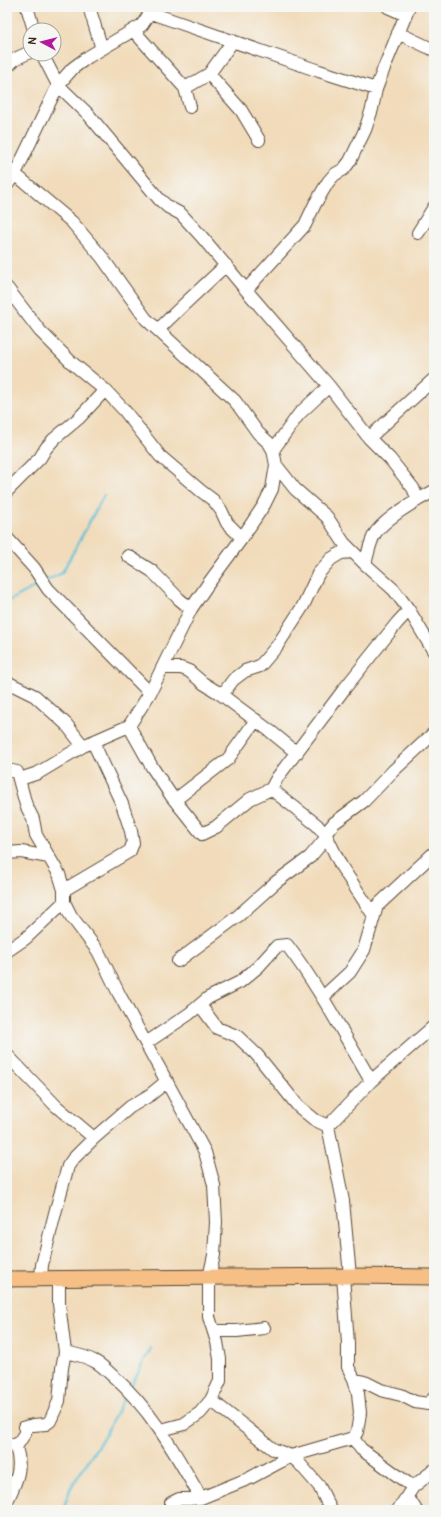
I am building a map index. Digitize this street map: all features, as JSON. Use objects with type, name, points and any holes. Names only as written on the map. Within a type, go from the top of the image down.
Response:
[{"type":"main road","points":[[7,1279],[346,1276],[434,1277]]},
{"type":"street","points":[[28,7],[32,22]]},
{"type":"street","points":[[89,7],[102,49]]},
{"type":"street","points":[[246,290],[305,226],[315,204],[328,182],[334,175],[344,169],[350,161],[365,130],[372,109],[376,89],[407,11],[388,7]]},
{"type":"street","points":[[7,186],[11,172],[58,85],[73,68],[142,25],[153,10],[319,71],[376,89]]},
{"type":"street","points":[[133,30],[184,88],[190,107]]},
{"type":"street","points":[[398,33],[434,50]]},
{"type":"street","points":[[184,88],[209,74],[233,40]]},
{"type":"street","points":[[7,67],[22,56]]},
{"type":"street","points":[[46,62],[58,85],[88,114],[159,199],[168,207],[181,214],[329,386],[369,438],[390,459],[413,488],[418,500]]},
{"type":"street","points":[[209,74],[241,110],[259,140]]},
{"type":"street","points":[[11,172],[72,222],[101,256],[146,319],[235,401],[258,433],[269,443],[273,450],[276,465],[272,489],[264,505],[192,609],[150,693],[129,726],[88,744],[38,773],[20,779]]},
{"type":"street","points":[[418,234],[434,206]]},
{"type":"street","points":[[158,330],[179,308],[226,265]]},
{"type":"street","points":[[7,288],[40,331],[71,362],[105,390],[124,410],[160,456],[213,500],[221,510],[227,522],[242,538]]},
{"type":"street","points":[[369,438],[434,380]]},
{"type":"street","points":[[273,450],[299,414],[329,386]]},
{"type":"street","points":[[7,491],[40,458],[54,439],[79,418],[105,390]]},
{"type":"street","points":[[276,465],[295,489],[327,517],[344,543],[394,590],[409,610],[434,652]]},
{"type":"street","points":[[365,564],[376,532],[391,519],[434,491]]},
{"type":"street","points":[[7,538],[34,568],[48,589],[150,693]]},
{"type":"street","points":[[219,693],[225,691],[233,680],[245,672],[260,666],[277,646],[303,606],[318,574],[331,559],[341,553],[353,552]]},
{"type":"street","points":[[128,556],[152,572],[179,599],[192,609]]},
{"type":"street","points":[[129,726],[152,767],[175,800],[202,834],[216,827],[250,799],[271,789],[277,778],[359,671],[409,610]]},
{"type":"street","points":[[162,668],[181,668],[189,671],[203,684],[219,693],[256,720],[297,753]]},
{"type":"street","points":[[7,682],[35,696],[88,744],[122,804],[131,831],[133,843],[130,851],[64,896],[26,938],[7,951]]},
{"type":"street","points":[[175,800],[228,759],[256,720]]},
{"type":"street","points":[[178,961],[238,916],[276,882],[310,857],[334,823],[364,801],[393,771],[434,733]]},
{"type":"street","points":[[7,770],[17,772],[26,805],[33,819],[36,834],[59,874],[64,896],[71,916],[98,951],[205,1152],[214,1185],[216,1222],[214,1255],[209,1278],[209,1317],[214,1331],[220,1359],[220,1381],[211,1400],[200,1412],[184,1424],[161,1430]]},
{"type":"street","points":[[271,789],[317,825],[326,836],[341,866],[374,916]]},
{"type":"street","points":[[7,854],[21,852],[49,857]]},
{"type":"street","points":[[323,997],[350,972],[364,950],[377,906],[434,854]]},
{"type":"street","points":[[146,1043],[208,998],[240,982],[258,967],[277,946],[283,944],[287,945],[295,954],[323,997],[371,1081]]},
{"type":"street","points":[[200,1005],[218,1028],[237,1036],[257,1055],[298,1106],[315,1120],[328,1126]]},
{"type":"street","points":[[328,1126],[371,1081],[434,1026]]},
{"type":"street","points":[[7,1055],[56,1106],[94,1138]]},
{"type":"street","points":[[41,1278],[42,1265],[68,1166],[94,1138],[130,1107],[150,1096],[167,1082]]},
{"type":"street","points":[[172,1503],[179,1499],[201,1498],[250,1478],[291,1456],[352,1438],[357,1432],[360,1413],[358,1392],[348,1367],[343,1201],[328,1126]]},
{"type":"street","points":[[7,1501],[16,1483],[19,1469],[19,1458],[11,1445],[25,1433],[25,1428],[33,1425],[46,1424],[50,1421],[59,1402],[65,1352],[59,1304],[59,1278]]},
{"type":"street","points":[[214,1331],[237,1331],[264,1328]]},
{"type":"street","points":[[65,1352],[95,1361],[118,1381],[140,1404],[161,1430],[201,1498]]},
{"type":"street","points":[[354,1379],[367,1383],[380,1390],[401,1395],[423,1404],[428,1404],[434,1398]]},
{"type":"street","points":[[211,1400],[273,1449],[291,1456],[299,1463],[319,1486],[331,1510]]},
{"type":"street","points":[[352,1438],[361,1450],[410,1492],[416,1510]]},
{"type":"street","points":[[398,1510],[410,1492],[434,1470]]},
{"type":"waterway","points":[[46,581],[62,573],[104,495]]},
{"type":"waterway","points":[[7,602],[40,584]]},
{"type":"waterway","points":[[130,1388],[151,1348]]},
{"type":"waterway","points":[[63,1510],[70,1489],[106,1433],[126,1394]]}]
